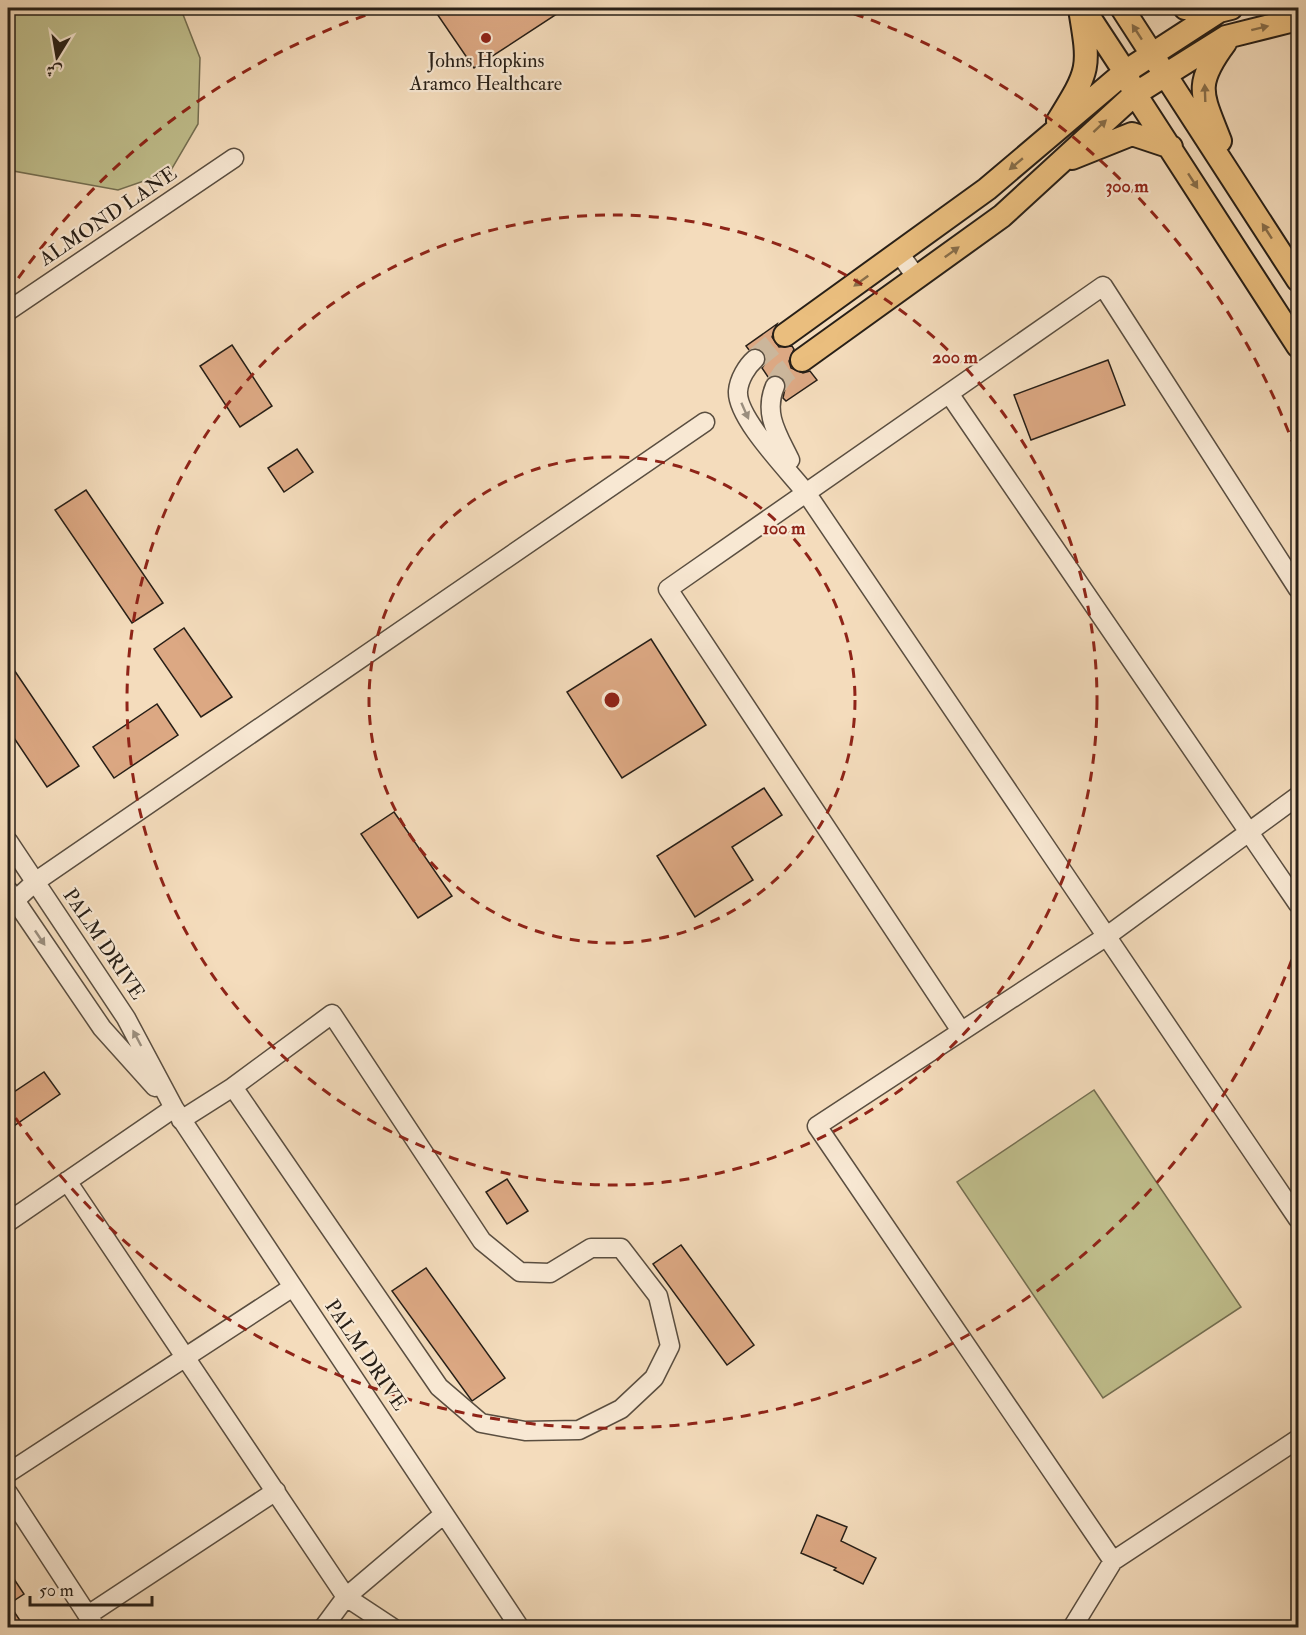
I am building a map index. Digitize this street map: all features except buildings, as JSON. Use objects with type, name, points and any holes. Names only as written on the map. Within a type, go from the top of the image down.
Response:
[{"type":"main road","points":[[1081,8],[1125,72],[1135,94],[1299,346]]},
{"type":"main road","points":[[1048,137],[1084,78],[1088,57],[1081,8]]},
{"type":"main road","points":[[1122,8],[1299,280]]},
{"type":"main road","points":[[1185,8],[1225,9]]},
{"type":"main road","points":[[785,335],[987,189],[1125,72],[1225,9]]},
{"type":"main road","points":[[802,360],[1002,216],[1135,94],[1230,35],[1299,19]]},
{"type":"main road","points":[[1230,35],[1206,68],[1203,98],[1238,187]]},
{"type":"main road","points":[[1060,163],[1132,134],[1171,147]]},
{"type":"street","name":"ALMOND LANE","points":[[8,311],[234,158]]},
{"type":"street","points":[[899,253],[916,278]]},
{"type":"street","points":[[961,1031],[668,589],[950,395],[1103,286],[1299,589]]},
{"type":"street","points":[[812,317],[829,341]]},
{"type":"street","points":[[755,359],[747,366],[738,391],[743,413],[807,494],[1299,1219]]},
{"type":"street","points":[[775,386],[771,396],[770,418],[807,494]]},
{"type":"street","points":[[950,395],[1299,904]]},
{"type":"street","points":[[10,899],[705,422]]},
{"type":"street","points":[[1113,1561],[817,1126],[1107,936],[1249,830],[1299,796]]},
{"type":"street","name":"PALM DRIVE","points":[[8,841],[126,1018],[178,1114],[520,1628]]},
{"type":"street","name":"PALM DRIVE","points":[[10,899],[102,1028],[178,1114]]},
{"type":"street","points":[[8,1222],[67,1181],[178,1114],[233,1087],[332,1014],[482,1242],[520,1272],[550,1273],[591,1248],[621,1248],[658,1296],[670,1346],[654,1378],[621,1408],[579,1430],[525,1431],[481,1423],[439,1387],[233,1087]]},
{"type":"street","points":[[67,1181],[346,1597],[393,1628]]},
{"type":"street","points":[[8,1473],[292,1287]]},
{"type":"street","points":[[1072,1628],[1113,1561],[1299,1439]]},
{"type":"street","points":[[8,1493],[92,1621],[276,1491]]},
{"type":"street","points":[[323,1628],[346,1597],[444,1514]]},
{"type":"shaded area","points":[[8,8],[166,8],[182,12],[200,58],[198,124],[170,172],[118,190],[8,170]]},
{"type":"shaded area","points":[[1094,1090],[1241,1307],[1103,1398],[957,1182]]},
{"type":"tunnel","points":[[755,359],[785,335]]},
{"type":"tunnel","points":[[775,386],[784,373],[802,360]]},
{"type":"place","name":"Johns Hopkins Aramco Healthcare","points":[[486,38]]}]
